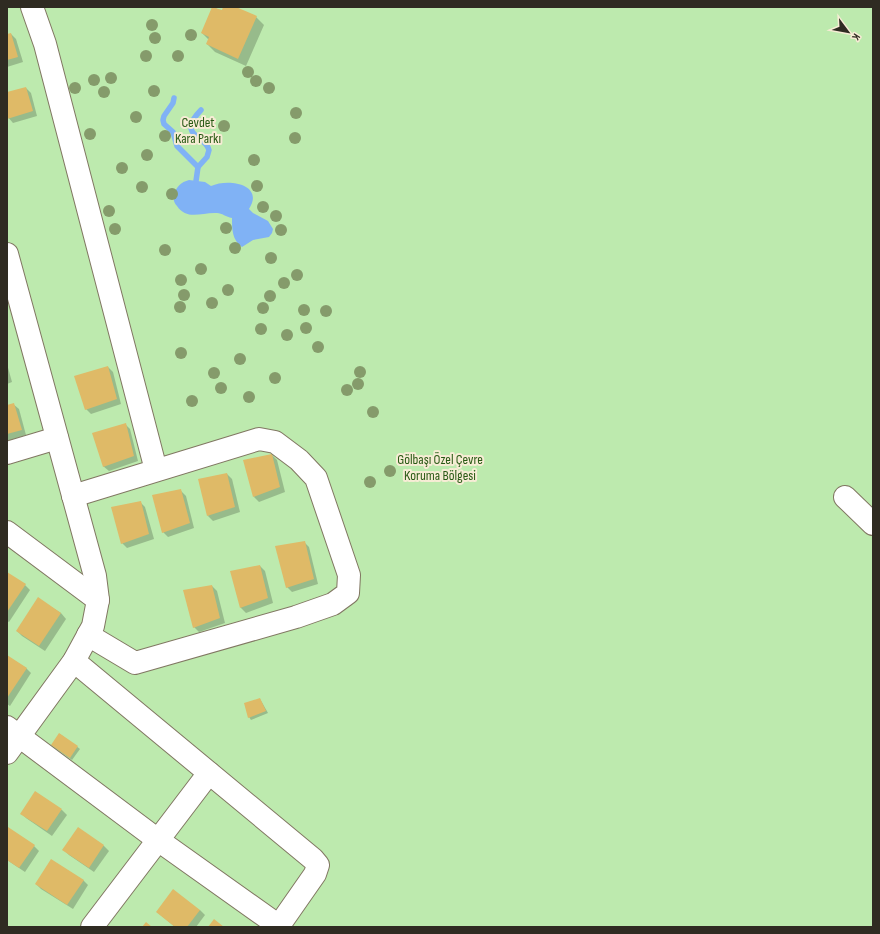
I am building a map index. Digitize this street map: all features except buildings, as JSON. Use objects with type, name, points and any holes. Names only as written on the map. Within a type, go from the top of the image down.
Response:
[{"type":"street","points":[[32,7],[45,44],[156,470]]},
{"type":"street","points":[[7,254],[95,576],[98,600],[93,626],[74,661],[11,739],[158,840],[278,926],[315,874],[318,865],[313,859],[262,816],[74,661]]},
{"type":"street","points":[[7,453],[58,438]]},
{"type":"street","points":[[73,496],[259,439],[276,442],[299,460],[316,478],[349,575],[348,593],[333,604],[135,663],[88,635]]},
{"type":"street","points":[[845,497],[873,524]]},
{"type":"street","points":[[7,532],[98,600]]},
{"type":"street","points":[[92,927],[209,773]]},
{"type":"green space","name":"Gölbaşı Özel Çevre Koruma Bölgesi","points":[[7,7],[873,7],[873,927],[7,927]]},
{"type":"water","points":[[189,180],[205,182],[211,186],[226,183],[242,185],[252,194],[253,201],[249,209],[253,213],[268,221],[273,229],[272,233],[269,237],[253,240],[242,247],[234,238],[232,218],[219,213],[190,215],[181,211],[174,202],[174,195],[179,185]]},
{"type":"waterway","points":[[174,98],[173,103],[164,116],[164,124],[173,132],[177,146],[198,167]]},
{"type":"waterway","points":[[196,181],[198,167],[207,157],[209,150],[204,142],[191,130],[193,120],[201,110]]},
{"type":"park label","name":"Cevdet Kara Parkı","points":[[198,130]]}]
